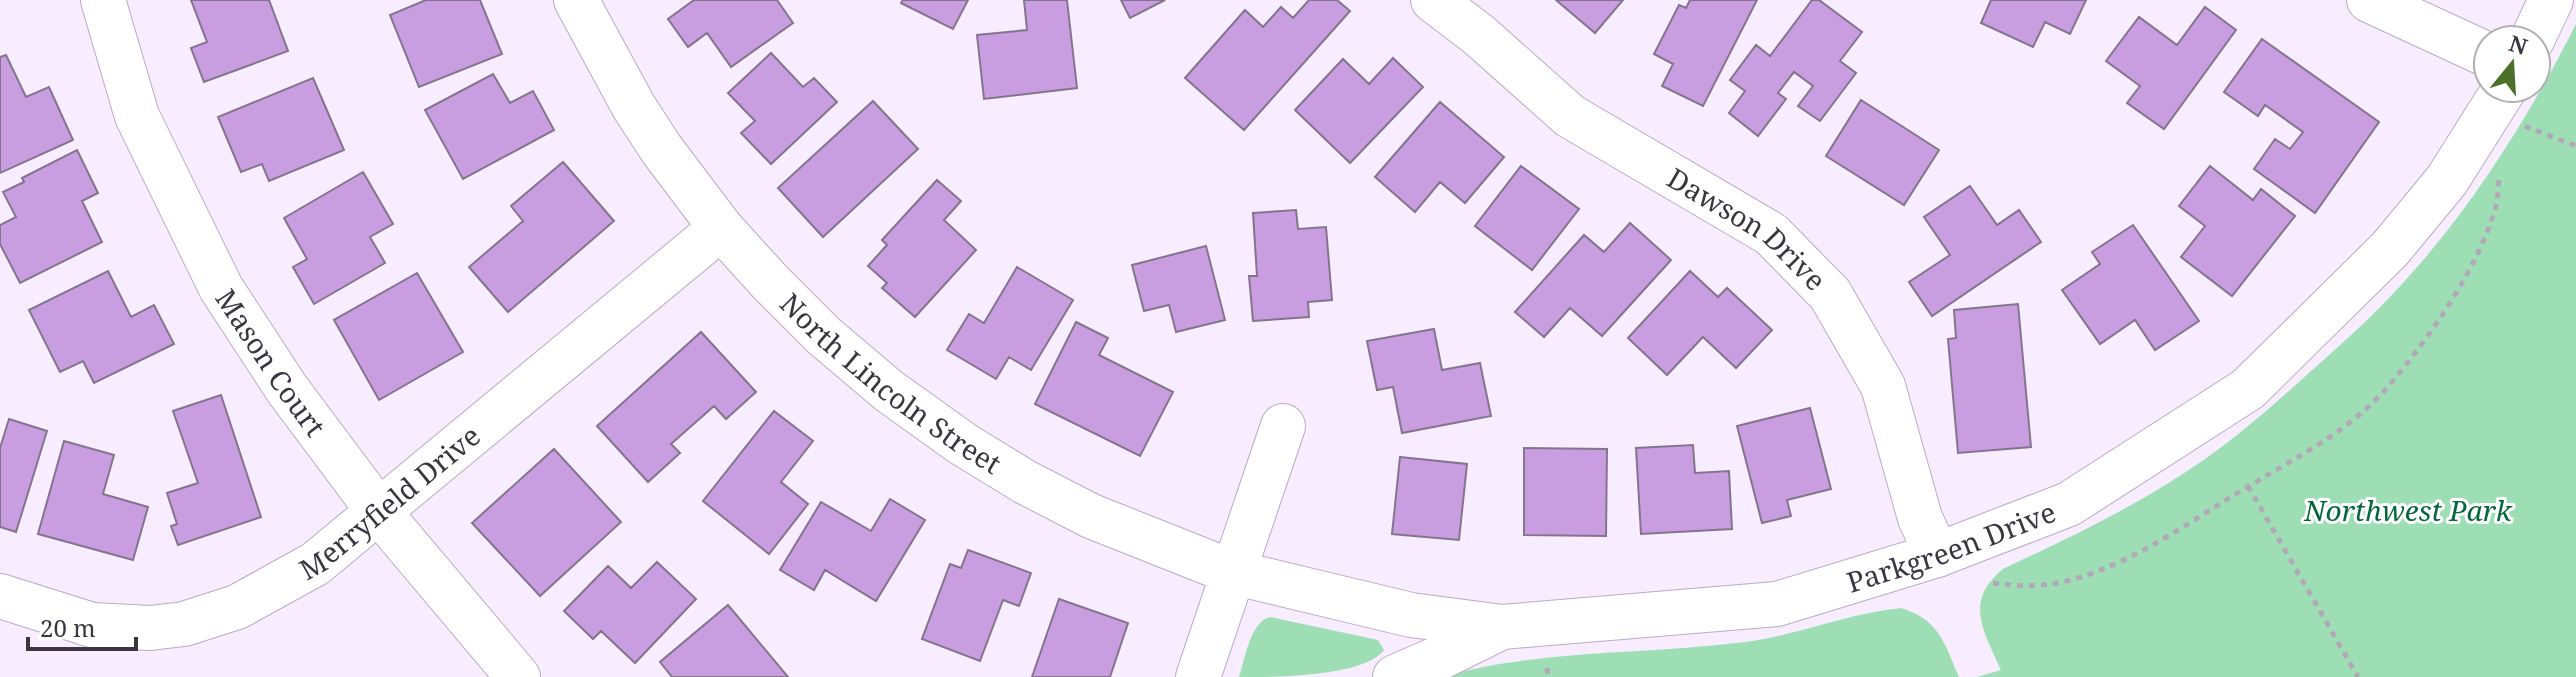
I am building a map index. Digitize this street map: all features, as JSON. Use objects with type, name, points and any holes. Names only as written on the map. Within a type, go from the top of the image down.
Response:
[{"type":"street","name":"Mason Court","points":[[103,0],[137,116],[221,288],[287,389],[379,512],[518,677]]},
{"type":"street","name":"North Lincoln Street","points":[[576,0],[634,107],[662,150],[721,228],[824,336],[889,391],[963,444],[1025,482],[1091,516],[1232,572]]},
{"type":"street","name":"Dawson Drive","points":[[1433,0],[1479,35],[1570,116],[1771,234],[1830,294],[1883,386],[1920,518],[1937,555]]},
{"type":"street","points":[[2369,0],[2472,48]]},
{"type":"street","points":[[2540,24],[2551,0]]},
{"type":"street","name":"Parkgreen Drive","points":[[1232,572],[1411,615],[1502,627],[1777,604],[1937,555],[2069,504],[2248,389],[2390,249],[2447,180],[2495,104]]},
{"type":"street","name":"Merryfield Drive","points":[[0,596],[92,625],[150,628],[184,624],[237,607],[315,564],[721,228]]},
{"type":"street","points":[[1198,677],[1283,426]]},
{"type":"street","points":[[1395,677],[1502,627]]},
{"type":"path","points":[[2519,140],[2527,127],[2576,146]]},
{"type":"path","points":[[1993,583],[2033,588],[2085,575],[2187,527],[2248,486],[2305,455],[2366,409],[2391,383],[2442,313],[2474,262],[2497,202],[2503,165]]},
{"type":"path","points":[[2248,486],[2358,677]]},
{"type":"path","points":[[1547,668],[1548,677]]},
{"type":"green space","name":"Northwest Park","points":[[2576,24],[2576,677],[1977,677],[2001,670],[1981,617],[1983,593],[1991,581],[2003,569],[2132,505],[2205,459],[2265,412],[2333,352],[2388,299],[2443,236],[2492,169],[2532,104],[2552,104],[2552,68]]},
{"type":"green space","points":[[1901,608],[1933,626],[1959,677],[1441,677],[1478,668],[1554,657],[1745,642],[1862,614]]},
{"type":"green space","points":[[1270,617],[1378,640],[1384,650],[1358,666],[1318,674],[1239,677],[1253,633],[1263,620]]},
{"type":"building","points":[[191,0],[269,0],[288,51],[204,82],[191,48],[207,42]]},
{"type":"building","points":[[426,0],[480,0],[502,54],[419,87],[390,15]]},
{"type":"building","points":[[694,0],[777,0],[793,23],[731,67],[707,33],[688,47],[668,19]]},
{"type":"building","points":[[903,0],[968,0],[953,29],[901,3]]},
{"type":"building","points":[[1024,0],[1067,0],[1077,88],[984,99],[977,35],[1027,30]]},
{"type":"building","points":[[1121,0],[1165,0],[1130,18]]},
{"type":"building","points":[[1309,0],[1337,0],[1350,11],[1244,130],[1185,78],[1245,10],[1263,27],[1281,7],[1293,18]]},
{"type":"building","points":[[1556,0],[1623,0],[1595,33]]},
{"type":"building","points":[[1690,0],[1757,0],[1703,106],[1662,86],[1673,64],[1654,54],[1679,5],[1686,8]]},
{"type":"building","points":[[1812,0],[1819,0],[1862,32],[1840,61],[1856,73],[1820,121],[1798,106],[1813,86],[1794,72],[1778,93],[1786,99],[1758,136],[1729,113],[1745,91],[1730,80],[1756,45],[1770,56]]},
{"type":"building","points":[[1991,0],[2086,0],[2070,34],[2045,22],[2033,47],[1981,23]]},
{"type":"building","points":[[2205,7],[2236,30],[2164,129],[2127,103],[2140,86],[2106,61],[2139,17],[2177,45]]},
{"type":"building","points":[[2262,39],[2379,122],[2315,213],[2254,169],[2275,139],[2290,149],[2303,132],[2265,105],[2258,116],[2224,92]]},
{"type":"building","points":[[771,53],[803,87],[814,78],[837,102],[771,164],[741,133],[755,121],[728,93]]},
{"type":"building","points":[[6,55],[26,97],[49,87],[73,140],[0,173],[0,57]]},
{"type":"building","points":[[1393,58],[1423,87],[1350,163],[1295,110],[1343,59],[1369,84]]},
{"type":"building","points":[[493,74],[510,103],[533,91],[554,130],[463,179],[425,110]]},
{"type":"building","points":[[313,78],[344,150],[269,181],[262,164],[241,172],[218,117]]},
{"type":"building","points":[[1861,100],[1939,150],[1904,205],[1826,156]]},
{"type":"building","points":[[873,101],[918,149],[823,237],[778,188]]},
{"type":"building","points":[[1440,102],[1504,157],[1465,203],[1440,182],[1415,212],[1375,177]]},
{"type":"building","points":[[77,150],[98,193],[82,201],[102,242],[20,283],[0,244],[0,225],[16,217],[3,192],[24,182],[22,178]]},
{"type":"building","points":[[563,162],[614,221],[508,312],[469,267],[523,221],[511,206]]},
{"type":"building","points":[[1521,166],[1579,209],[1532,270],[1475,226]]},
{"type":"building","points":[[2210,166],[2253,200],[2261,189],[2295,216],[2232,296],[2181,257],[2205,226],[2179,206]]},
{"type":"building","points":[[363,172],[393,224],[370,237],[385,263],[314,304],[293,267],[307,259],[284,218]]},
{"type":"building","points":[[937,180],[961,201],[944,220],[976,250],[915,317],[882,288],[887,283],[868,266],[887,245],[882,240]]},
{"type":"building","points":[[1970,186],[1997,225],[2019,210],[2041,242],[1932,316],[1909,282],[1950,255],[1924,217]]},
{"type":"building","points":[[1296,210],[1298,229],[1326,227],[1332,300],[1308,302],[1309,317],[1253,321],[1249,276],[1257,276],[1253,213]]},
{"type":"building","points":[[1630,223],[1671,260],[1602,336],[1570,308],[1544,337],[1515,312],[1584,235],[1604,252]]},
{"type":"building","points":[[2133,225],[2199,321],[2155,350],[2135,320],[2100,344],[2062,290],[2100,264],[2092,252]]},
{"type":"building","points":[[1206,246],[1225,320],[1176,332],[1169,305],[1144,311],[1132,265]]},
{"type":"building","points":[[1017,267],[1073,300],[1031,370],[1009,357],[996,379],[947,350],[969,314],[984,323]]},
{"type":"building","points":[[108,271],[131,317],[154,305],[174,344],[94,383],[83,361],[60,372],[29,310]]},
{"type":"building","points":[[1690,271],[1718,297],[1727,288],[1772,330],[1736,368],[1703,337],[1667,375],[1628,338]]},
{"type":"building","points":[[417,273],[463,352],[379,400],[334,320]]},
{"type":"building","points":[[2018,304],[2031,447],[1958,453],[1948,339],[1956,338],[1954,310]]},
{"type":"building","points":[[1076,322],[1108,338],[1099,355],[1173,392],[1140,456],[1035,404]]},
{"type":"building","points":[[1434,329],[1442,370],[1480,363],[1491,416],[1402,433],[1393,387],[1377,390],[1367,341]]},
{"type":"building","points":[[701,332],[756,392],[726,419],[714,406],[671,444],[680,453],[648,482],[597,426]]},
{"type":"building","points":[[221,395],[261,517],[178,545],[171,526],[177,524],[167,493],[198,483],[173,411]]},
{"type":"building","points":[[1810,408],[1831,489],[1787,500],[1791,516],[1762,523],[1737,426]]},
{"type":"building","points":[[774,411],[813,441],[781,482],[808,504],[769,554],[703,501]]},
{"type":"building","points":[[9,419],[47,431],[16,532],[0,527],[0,448]]},
{"type":"building","points":[[64,441],[114,455],[103,494],[148,507],[133,560],[38,534]]},
{"type":"building","points":[[1693,445],[1695,473],[1729,471],[1732,529],[1641,534],[1636,448]]},
{"type":"building","points":[[1524,448],[1607,449],[1606,536],[1524,535]]},
{"type":"building","points":[[554,449],[621,522],[540,596],[472,523]]},
{"type":"building","points":[[1400,457],[1467,464],[1459,540],[1392,534]]},
{"type":"building","points":[[890,499],[925,520],[876,601],[825,570],[814,590],[780,570],[821,502],[871,531]]},
{"type":"building","points":[[968,550],[1031,573],[1019,606],[1003,600],[980,661],[922,639],[950,564],[961,568]]},
{"type":"building","points":[[657,562],[696,599],[635,663],[601,631],[593,639],[564,611],[608,566],[631,588]]},
{"type":"building","points":[[1059,599],[1128,623],[1110,677],[1032,677]]},
{"type":"building","points":[[728,605],[788,677],[672,677],[660,662]]}]
